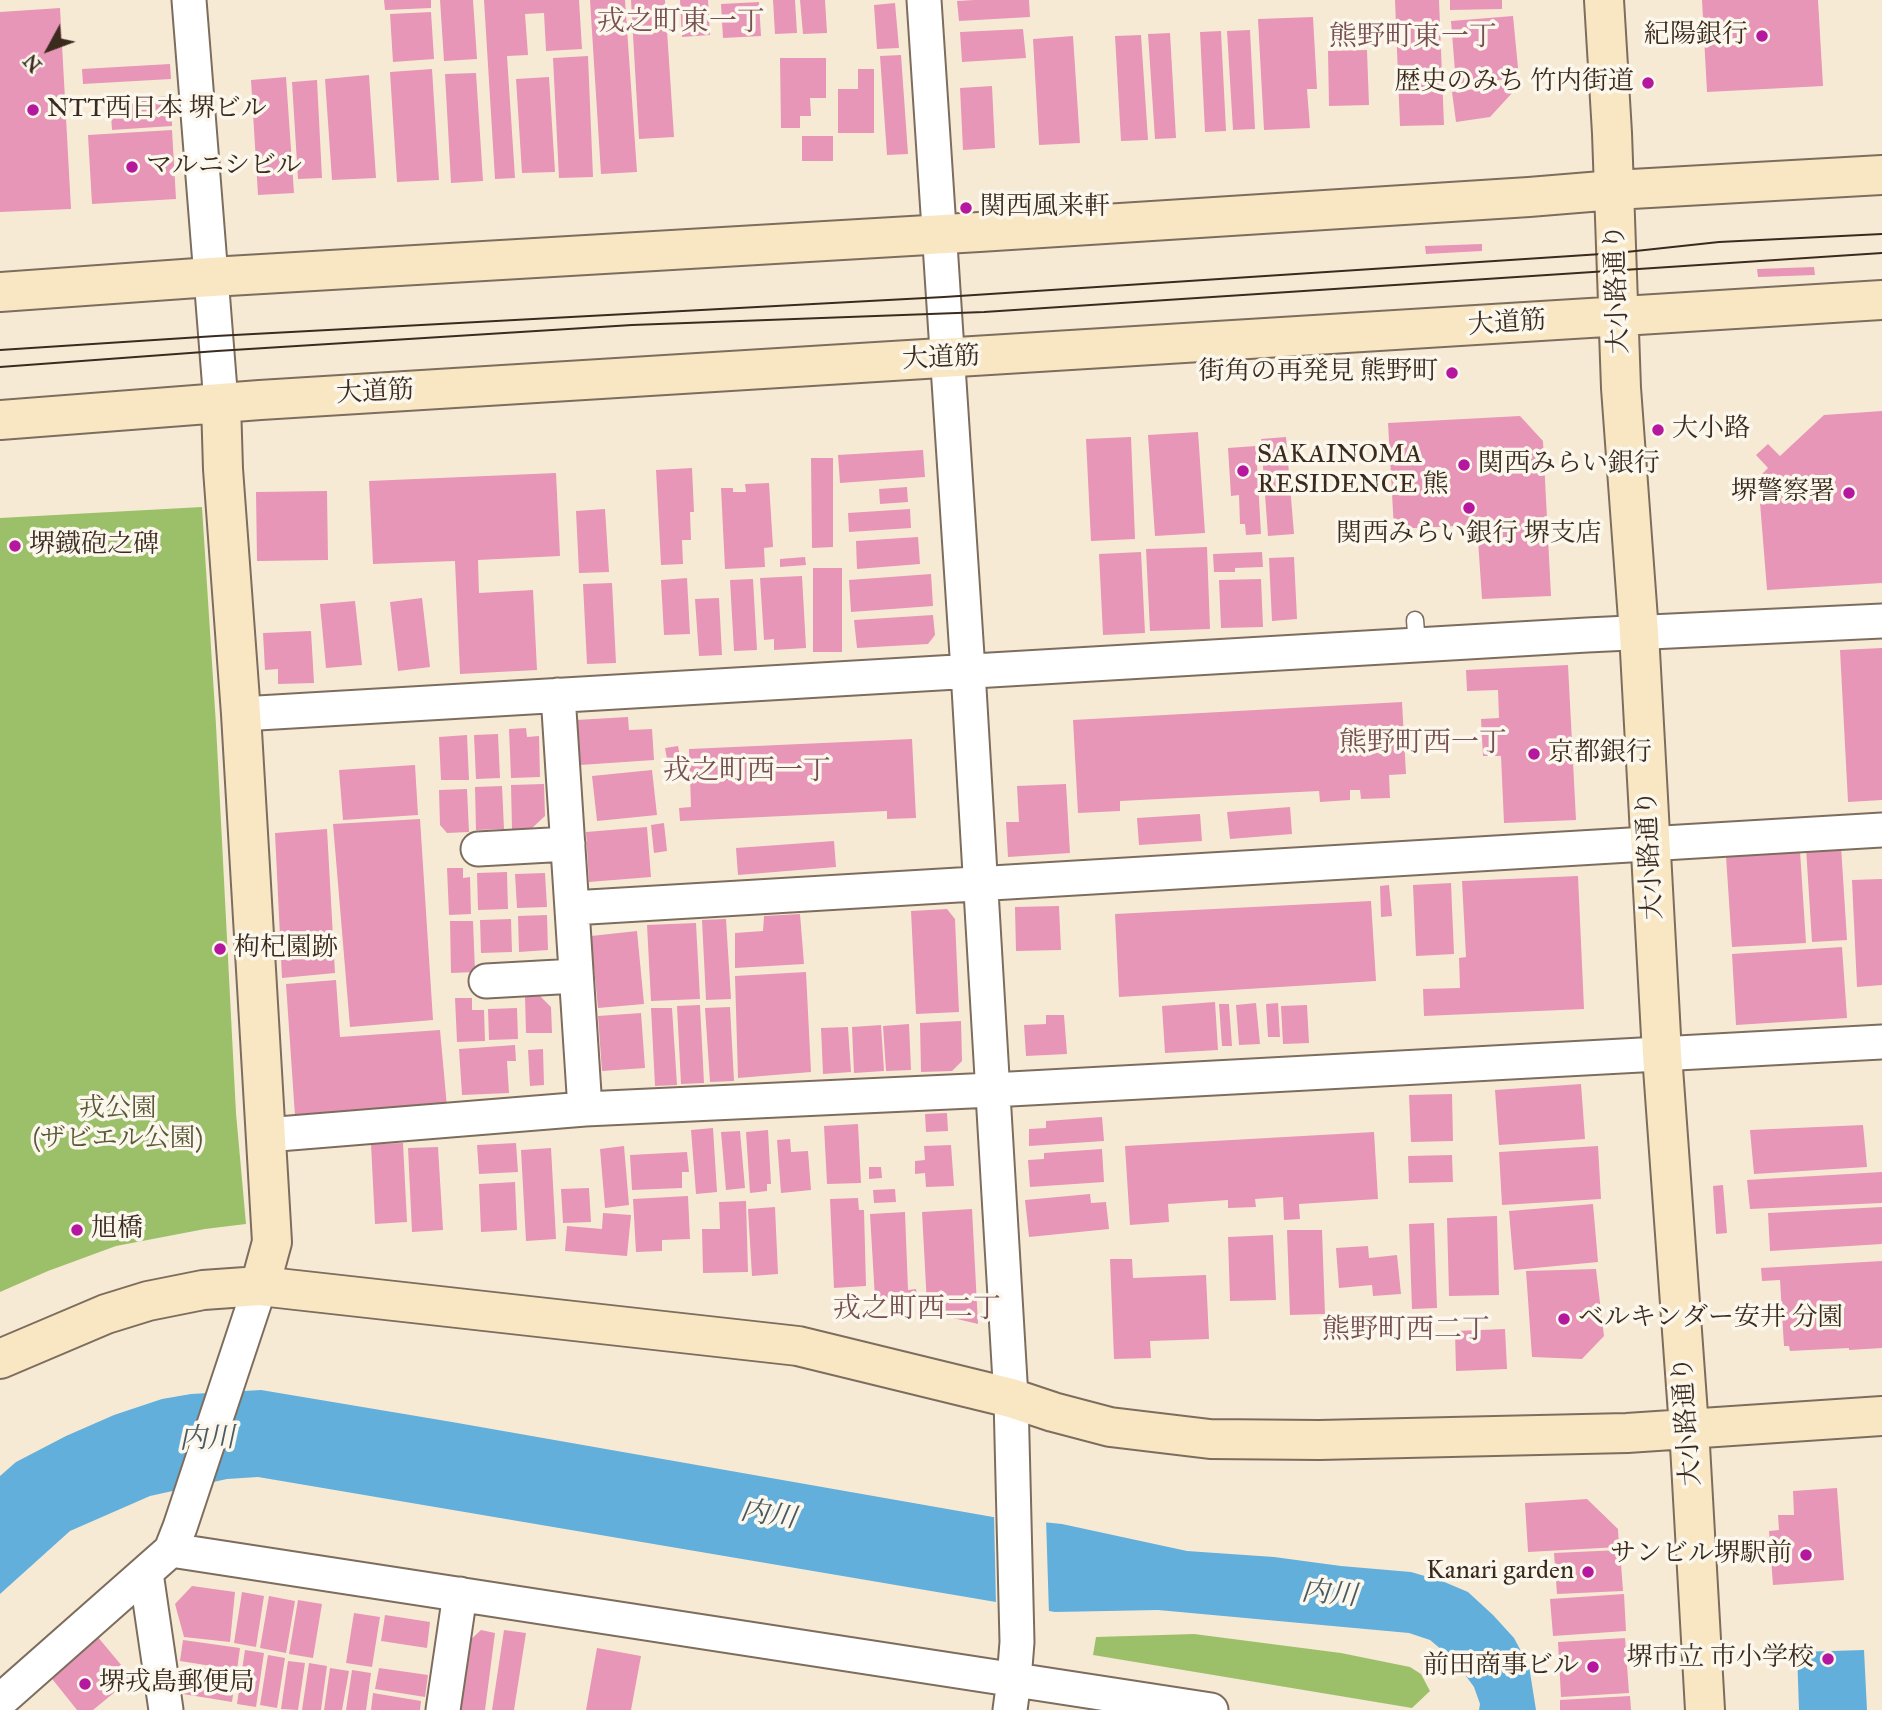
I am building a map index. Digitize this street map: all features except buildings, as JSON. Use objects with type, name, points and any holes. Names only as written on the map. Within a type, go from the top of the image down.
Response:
[{"type":"street","points":[[0,1702],[146,1573],[176,1539],[260,1286],[272,1242],[242,714],[189,0]]},
{"type":"street","points":[[924,0],[968,671],[1011,1398],[1017,1642],[1012,1695]]},
{"type":"street","name":"大小路通り","points":[[1604,0],[1622,402],[1639,633],[1662,1054],[1689,1428],[1705,1710]]},
{"type":"street","points":[[0,292],[1614,190],[1882,176]]},
{"type":"street","name":"大道筋","points":[[0,420],[221,403],[1882,300]]},
{"type":"street","points":[[242,714],[968,671],[1416,632],[1639,633],[1882,621]]},
{"type":"street","points":[[558,695],[585,1109]]},
{"type":"street","points":[[572,908],[1882,830]]},
{"type":"street","points":[[478,849],[568,844]]},
{"type":"street","points":[[486,982],[576,976]]},
{"type":"street","points":[[266,1135],[585,1109],[1882,1042]]},
{"type":"street","points":[[0,1359],[106,1314],[148,1301],[203,1290],[260,1286],[798,1346],[1011,1398],[1110,1427],[1210,1439],[1318,1440],[1627,1433],[1882,1416]]},
{"type":"street","points":[[176,1539],[1012,1695],[1211,1710]]},
{"type":"street","points":[[146,1573],[171,1709]]},
{"type":"street","points":[[443,1710],[460,1594]]},
{"type":"green space","name":"戎公園 (ザビエル公園)","points":[[202,507],[236,1113],[246,1224],[116,1246],[0,1292],[0,518]]},
{"type":"green space","points":[[1194,1634],[1341,1653],[1410,1667],[1421,1674],[1430,1691],[1412,1708],[1093,1655],[1096,1637]]},
{"type":"water","name":"内川","points":[[261,1390],[993,1517],[1062,1524],[1187,1551],[1274,1557],[1411,1572],[1468,1592],[1514,1638],[1529,1666],[1536,1710],[1479,1710],[1480,1704],[1474,1687],[1455,1661],[1430,1640],[1409,1633],[1158,1610],[1055,1612],[258,1477],[227,1479],[150,1496],[70,1531],[0,1594],[0,1476],[16,1462],[114,1415],[162,1399],[191,1394]]},
{"type":"water","points":[[1864,1650],[1867,1710],[1799,1710],[1797,1652]]},
{"type":"pier","points":[[994,1514],[1046,1519],[1049,1614],[996,1605]]},
{"type":"tram line","points":[[0,350],[944,297],[1617,253],[1719,242],[1882,234]]},
{"type":"tram line","points":[[0,367],[632,325],[984,312],[1882,253]]},
{"type":"place","name":"紀陽銀行","points":[[1762,36]]},
{"type":"place","name":"歴史のみち 竹内街道","points":[[1648,83]]},
{"type":"place","name":"NTT西日本 堺ビル","points":[[33,110]]},
{"type":"place","name":"マルニシビル","points":[[132,167]]},
{"type":"place","name":"関西風来軒","points":[[966,208]]},
{"type":"place","name":"街角の再発見 熊野町","points":[[1452,373]]},
{"type":"place","name":"大小路","points":[[1658,430]]},
{"type":"place","name":"関西みらい銀行","points":[[1464,465]]},
{"type":"place","name":"SAKAINOMA RESIDENCE 熊","points":[[1243,471]]},
{"type":"place","name":"堺警察署","points":[[1849,493]]},
{"type":"place","name":"関西みらい銀行 堺支店","points":[[1469,508]]},
{"type":"place","name":"堺鐡砲之碑","points":[[15,546]]},
{"type":"place","name":"京都銀行","points":[[1534,754]]},
{"type":"place","name":"枸杞園跡","points":[[220,949]]},
{"type":"place","name":"旭橋","points":[[77,1230]]},
{"type":"place","name":"ベルキンダー安井 分園","points":[[1564,1319]]},
{"type":"place","name":"サンビル堺駅前","points":[[1806,1555]]},
{"type":"place","name":"Kanari garden","points":[[1588,1572]]},
{"type":"place","name":"堺市立 市小学校","points":[[1828,1659]]},
{"type":"place","name":"前田商事ビル","points":[[1593,1667]]},
{"type":"place","name":"堺戎島郵便局","points":[[85,1684]]},
{"type":"district","name":"戎之町東一丁","points":[[681,23]]},
{"type":"district","name":"熊野町東一丁","points":[[1413,38]]},
{"type":"district","name":"熊野町西一丁","points":[[1423,744]]},
{"type":"district","name":"戎之町西一丁","points":[[747,772]]},
{"type":"district","name":"戎之町西二丁","points":[[917,1310]]},
{"type":"district","name":"熊野町西二丁","points":[[1406,1331]]}]
